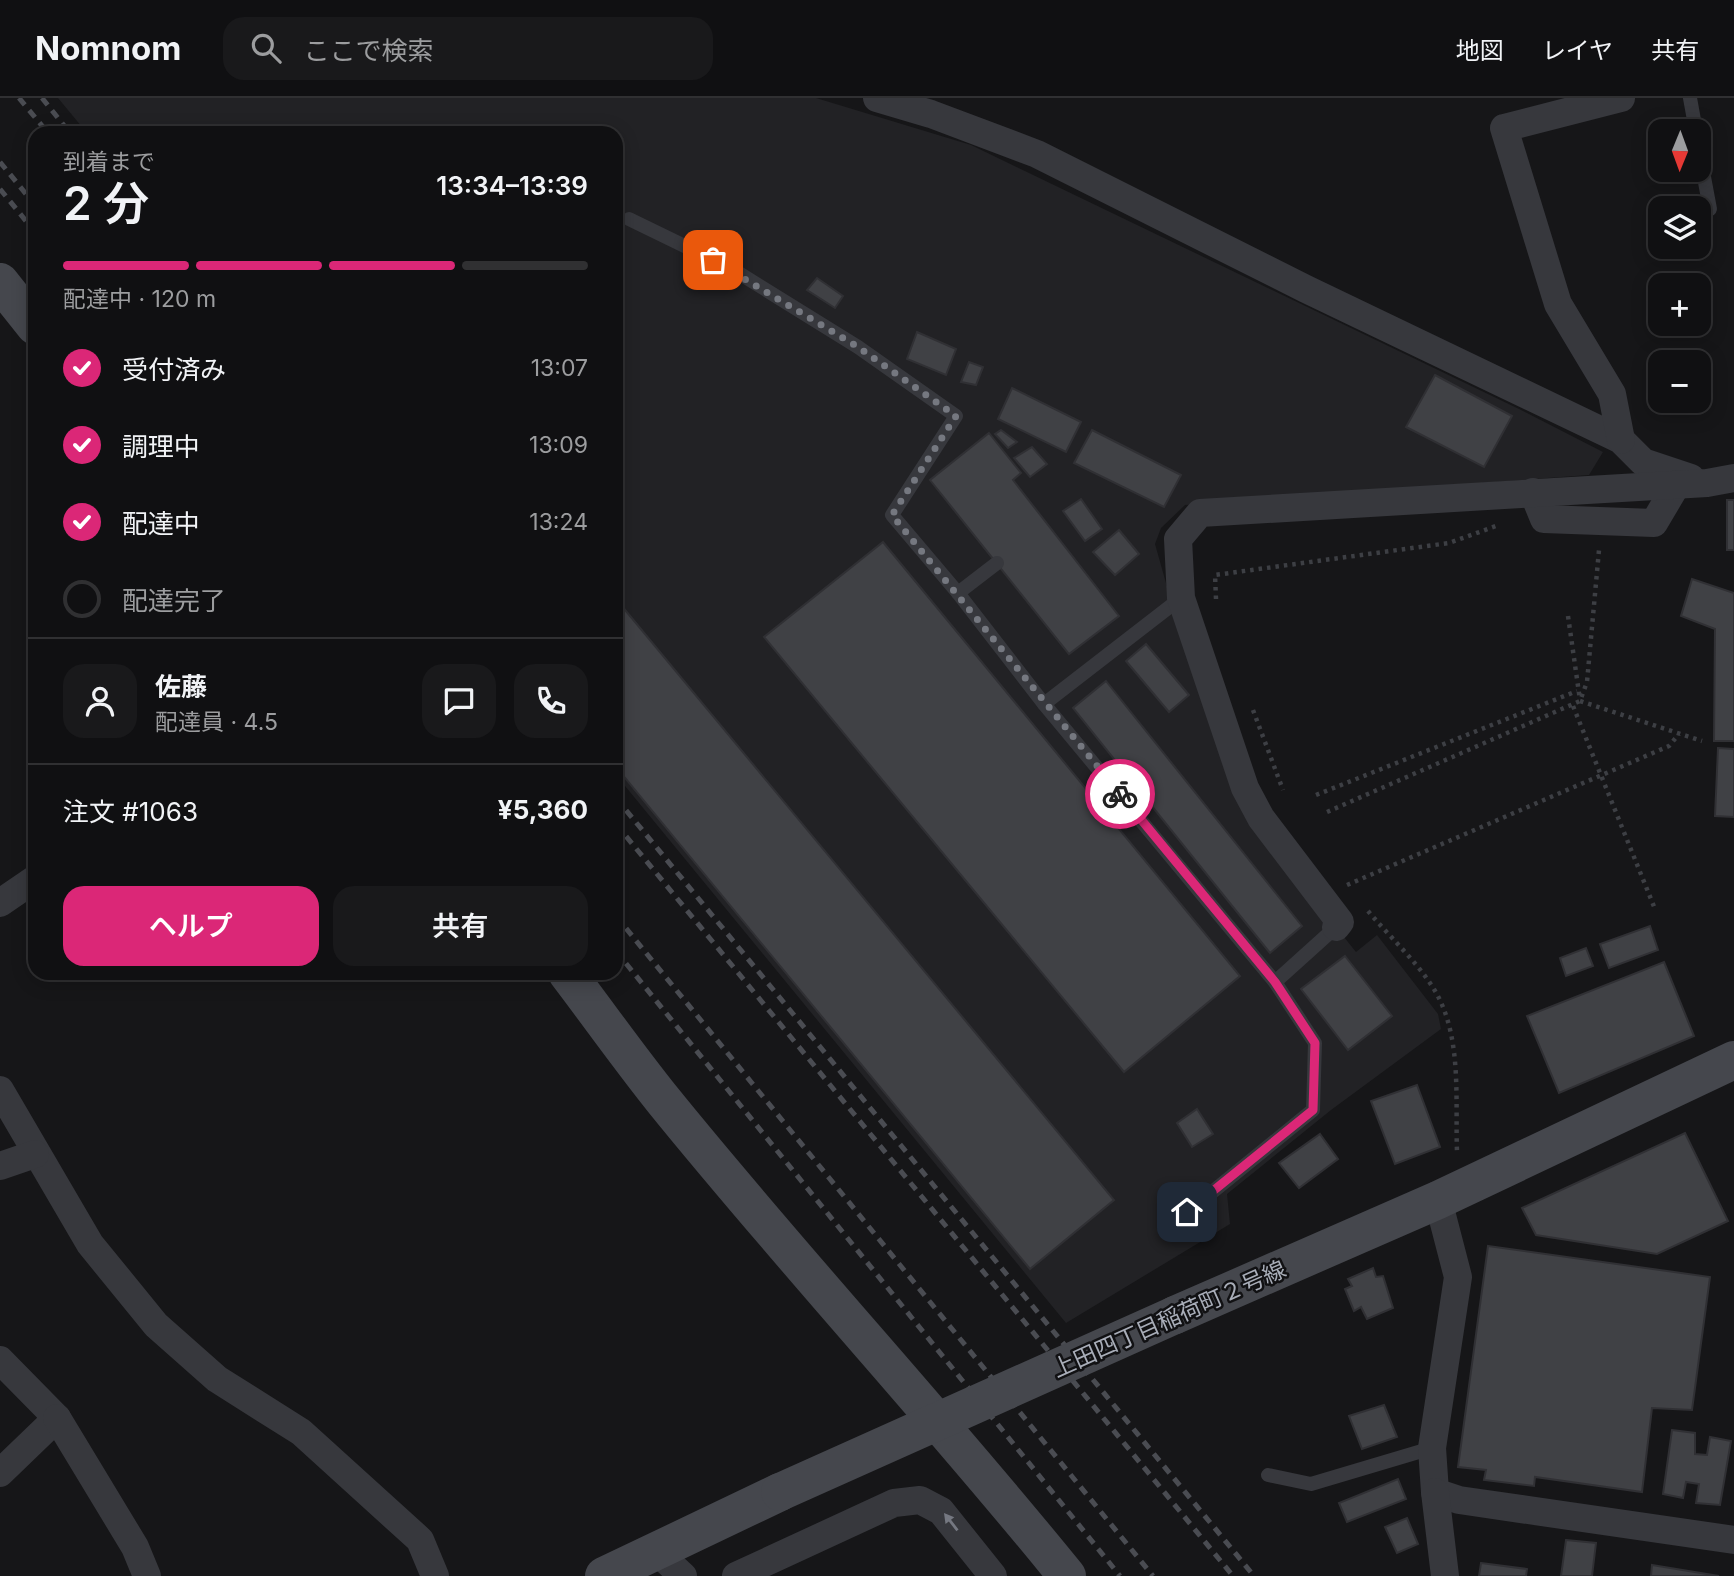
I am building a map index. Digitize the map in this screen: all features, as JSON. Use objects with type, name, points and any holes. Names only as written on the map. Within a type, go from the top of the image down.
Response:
[{"type":"street","points":[[877,98],[931,114],[1037,153],[1306,289],[1621,440],[1643,462],[1721,480]]},
{"type":"street","points":[[1621,98],[1589,102],[1504,128],[1558,304],[1612,394],[1621,440]]},
{"type":"street","points":[[0,282],[28,317]]},
{"type":"street","points":[[1336,926],[1340,922],[1261,818],[1245,788],[1181,598],[1178,539],[1200,513],[1721,480]]},
{"type":"street","points":[[1533,493],[1544,519],[1654,523],[1677,484]]},
{"type":"street","points":[[0,903],[28,883]]},
{"type":"street","points":[[573,980],[662,1098],[820,1287],[964,1449],[1068,1576]]},
{"type":"street","name":"上田四丁目稲荷町２号線","points":[[604,1576],[670,1564],[780,1493],[1438,1200],[1734,1060]]},
{"type":"street","points":[[0,1090],[90,1244],[156,1325],[217,1379],[311,1441],[419,1540],[435,1576]]},
{"type":"street","points":[[0,1166],[35,1154]]},
{"type":"street","points":[[1438,1200],[1458,1277],[1432,1448],[1445,1576]]},
{"type":"street","points":[[0,1360],[57,1419],[135,1547],[147,1576]]},
{"type":"street","points":[[0,1473],[57,1419]]},
{"type":"street","points":[[1435,1492],[1459,1500],[1734,1540]]},
{"type":"street","points":[[736,1576],[894,1503],[920,1500],[941,1511],[993,1576]]},
{"type":"lane","points":[[1689,98],[1693,119]]},
{"type":"lane","points":[[629,219],[734,270],[858,347],[956,416],[892,515],[958,593],[1044,704],[1275,982],[1315,1043],[1313,1110],[1168,1228]]},
{"type":"lane","points":[[958,593],[997,563]]},
{"type":"lane","points":[[1044,704],[1181,598]]},
{"type":"lane","points":[[1275,982],[1336,926]]},
{"type":"lane","points":[[1268,1475],[1311,1485],[1432,1448]]},
{"type":"path","points":[[1219,609],[1215,597],[1215,575],[1449,543],[1480,534],[1504,522],[1533,493]]},
{"type":"path","points":[[1327,813],[1580,701],[1587,682],[1601,521]]},
{"type":"path","points":[[1568,616],[1580,701]]},
{"type":"path","points":[[1316,796],[1577,691]]},
{"type":"path","points":[[1580,701],[1703,741]]},
{"type":"path","points":[[1251,705],[1284,793]]},
{"type":"path","points":[[1573,706],[1655,909]]},
{"type":"path","points":[[1347,885],[1669,746],[1679,734]]},
{"type":"path","points":[[1340,875],[1352,891]]},
{"type":"path","points":[[1365,907],[1433,987],[1446,1018],[1454,1050],[1457,1158]]},
{"type":"shaded area","points":[[58,98],[816,98],[971,145],[1603,452],[1589,475],[1185,505],[1161,528],[1155,544],[1175,615],[1287,866],[1356,952],[1377,935],[1438,1014],[1441,1029],[1331,1110],[1227,1194],[1230,1224],[1066,1323],[623,784],[623,126],[81,126]]},
{"type":"building","points":[[817,278],[843,296],[835,308],[807,290]]},
{"type":"building","points":[[917,332],[956,349],[946,375],[907,359]]},
{"type":"building","points":[[969,362],[983,367],[976,385],[961,382]]},
{"type":"building","points":[[1435,375],[1512,416],[1484,467],[1406,427]]},
{"type":"building","points":[[1012,388],[1081,422],[1066,452],[998,419]]},
{"type":"building","points":[[1001,430],[1017,442],[1008,448],[995,434]]},
{"type":"building","points":[[1092,430],[1181,475],[1164,507],[1074,463]]},
{"type":"building","points":[[989,433],[1021,473],[1013,480],[1119,616],[1069,654],[930,480]]},
{"type":"building","points":[[1032,447],[1047,464],[1030,477],[1014,458]]},
{"type":"building","points":[[1081,499],[1102,529],[1085,541],[1063,511]]},
{"type":"building","points":[[1727,500],[1734,500],[1734,550],[1727,550]]},
{"type":"building","points":[[1119,530],[1139,554],[1115,575],[1093,552]]},
{"type":"building","points":[[883,542],[1240,976],[1124,1072],[764,637]]},
{"type":"building","points":[[1692,579],[1734,593],[1734,741],[1714,741],[1715,629],[1681,616]]},
{"type":"building","points":[[623,607],[1114,1200],[1030,1269],[623,775]]},
{"type":"building","points":[[1146,644],[1189,695],[1169,712],[1126,661]]},
{"type":"building","points":[[1106,681],[1302,926],[1270,953],[1073,708]]},
{"type":"building","points":[[1718,748],[1734,749],[1734,817],[1715,816]]},
{"type":"building","points":[[1650,926],[1658,950],[1609,968],[1600,944]]},
{"type":"building","points":[[1586,948],[1593,966],[1566,976],[1560,958]]},
{"type":"building","points":[[1345,956],[1392,1016],[1348,1050],[1301,989]]},
{"type":"building","points":[[1664,962],[1694,1036],[1559,1093],[1527,1016]]},
{"type":"building","points":[[1417,1085],[1440,1147],[1395,1164],[1371,1101]]},
{"type":"building","points":[[1197,1109],[1213,1134],[1192,1147],[1177,1123]]},
{"type":"building","points":[[1685,1133],[1728,1221],[1657,1254],[1536,1235],[1522,1208]]},
{"type":"building","points":[[1320,1134],[1338,1159],[1299,1188],[1279,1163]]},
{"type":"building","points":[[1488,1246],[1710,1277],[1692,1410],[1652,1408],[1642,1492],[1535,1477],[1534,1486],[1484,1480],[1486,1470],[1458,1467]]},
{"type":"building","points":[[1373,1268],[1376,1277],[1383,1276],[1393,1308],[1367,1319],[1361,1307],[1354,1311],[1345,1289],[1352,1286],[1348,1279]]},
{"type":"building","points":[[1384,1405],[1397,1437],[1362,1449],[1349,1416]]},
{"type":"building","points":[[1672,1430],[1695,1433],[1695,1454],[1707,1455],[1710,1437],[1731,1441],[1720,1505],[1696,1503],[1699,1484],[1686,1482],[1683,1498],[1663,1494]]},
{"type":"building","points":[[1398,1479],[1406,1499],[1347,1522],[1339,1503]]},
{"type":"building","points":[[1407,1518],[1418,1544],[1397,1553],[1385,1527]]},
{"type":"building","points":[[1566,1540],[1596,1543],[1592,1576],[1561,1576]]},
{"type":"building","points":[[1481,1563],[1527,1569],[1526,1576],[1479,1576]]},
{"type":"building","points":[[1652,1565],[1719,1576],[1651,1576]]},
{"type":"railway","points":[[19,98],[42,126]]},
{"type":"railway","points":[[42,98],[64,126]]},
{"type":"railway","points":[[0,162],[28,196]]},
{"type":"railway","points":[[0,189],[28,223]]},
{"type":"railway","points":[[623,807],[1254,1576]]},
{"type":"railway","points":[[623,833],[1233,1576]]},
{"type":"railway","points":[[623,925],[1153,1576]]},
{"type":"railway","points":[[623,960],[1120,1576]]},
{"type":"way so far","points":[[713,260],[734,270],[858,347],[956,416],[892,515],[1120,794]]},
{"type":"route","points":[[1120,794],[1275,982],[1315,1043],[1313,1110],[1187,1212]]}]
